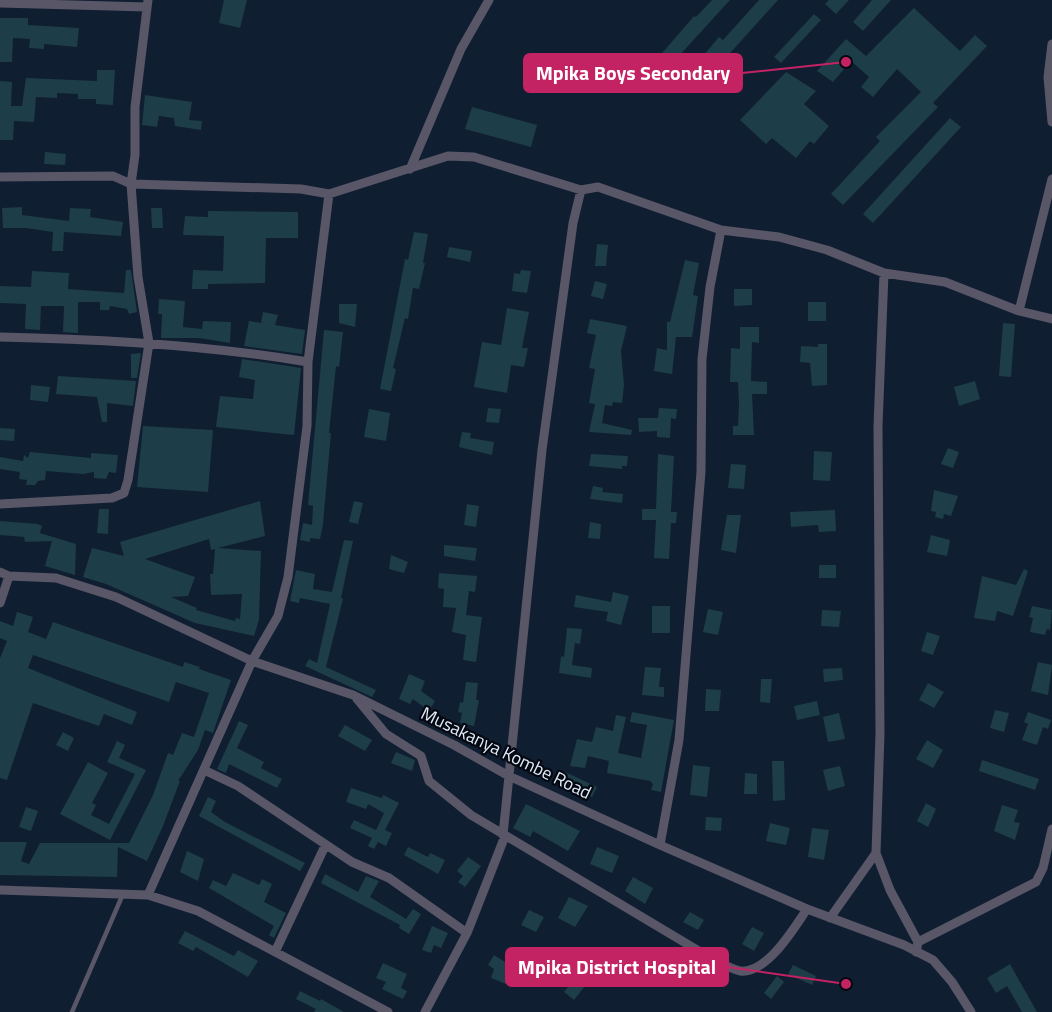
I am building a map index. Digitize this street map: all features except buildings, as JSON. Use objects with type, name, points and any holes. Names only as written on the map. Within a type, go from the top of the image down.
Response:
[{"type":"street","points":[[410,169],[461,49],[489,0]]},
{"type":"street","points":[[0,3],[147,3],[135,107],[135,155],[131,184],[138,278],[149,343],[128,480],[124,493],[112,498],[0,504]]},
{"type":"street","points":[[1052,44],[1047,77],[1052,122]]},
{"type":"street","points":[[0,177],[113,176],[131,184],[301,189],[329,194],[448,156],[474,157],[581,190],[598,187],[721,230],[779,237],[827,250],[884,273],[945,282],[1019,311],[1052,319]]},
{"type":"street","points":[[1019,311],[1052,179]]},
{"type":"street","points":[[425,1012],[467,933],[505,837],[503,835],[542,450],[573,222],[581,190]]},
{"type":"street","points":[[148,895],[252,661],[278,616],[288,577],[307,426],[308,362],[329,194]]},
{"type":"street","points":[[660,845],[679,740],[700,472],[702,359],[710,287],[721,230]]},
{"type":"street","points":[[884,273],[878,426],[880,734],[876,853],[890,890],[917,947],[1036,882],[1043,868],[1052,829]]},
{"type":"street","points":[[0,337],[149,343],[244,351],[308,362]]},
{"type":"street","points":[[0,603],[4,574]]},
{"type":"street","name":"Musakanya Kombe Road","points":[[4,574],[56,578],[116,597],[252,661],[353,695],[509,776],[660,845],[807,909],[917,947],[933,960],[952,982],[971,1012]]},
{"type":"street","points":[[353,695],[386,734],[421,756],[429,781],[471,815],[714,960],[739,971],[753,970],[780,948],[807,909]]},
{"type":"street","points":[[204,770],[238,786],[325,846],[389,878],[467,933]]},
{"type":"street","points":[[275,952],[325,846]]},
{"type":"street","points":[[830,918],[876,853]]},
{"type":"street","points":[[0,890],[148,895],[198,911],[388,1012]]},
{"type":"lane","points":[[72,1012],[123,894]]},
{"type":"place","name":"Mpika Boys Secondary","points":[[846,62]]},
{"type":"place","name":"Mpika District Hospital","points":[[846,984]]}]
